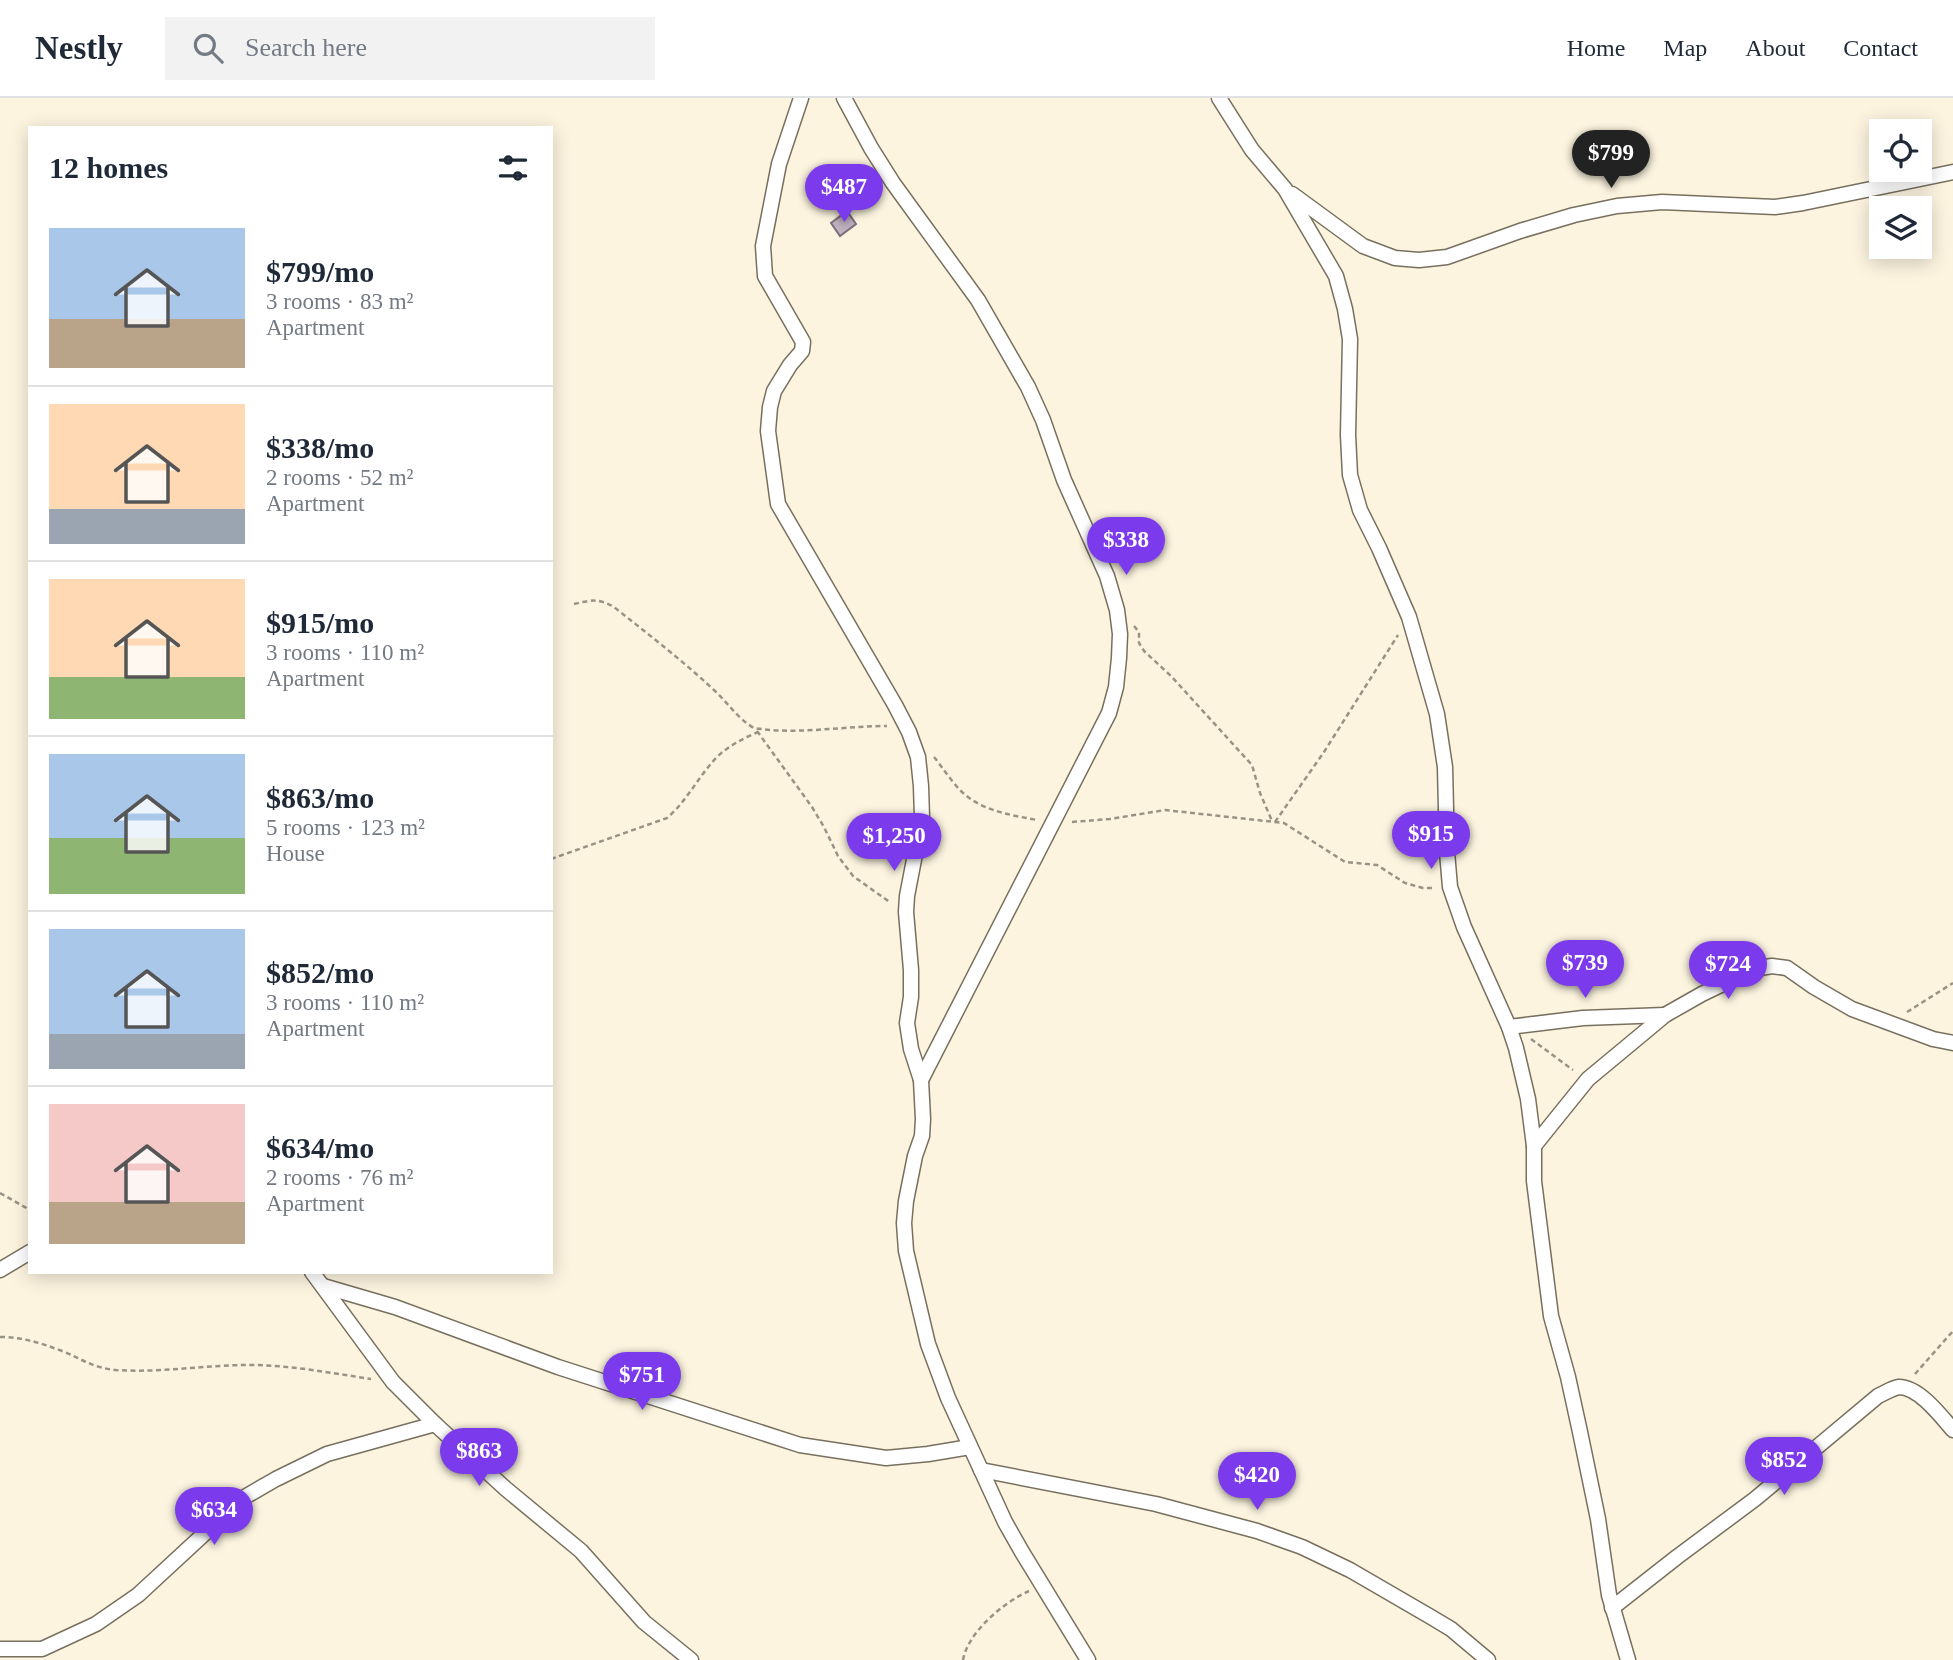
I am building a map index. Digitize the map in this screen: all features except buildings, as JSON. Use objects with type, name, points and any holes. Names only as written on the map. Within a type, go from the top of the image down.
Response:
[{"type":"street","points":[[801,98],[779,164],[763,246],[765,276],[803,342],[802,351],[774,391],[768,431],[779,504],[895,705],[918,757],[922,818],[907,896],[911,970],[907,1023],[911,1049],[921,1080],[923,1119],[922,1136],[906,1201],[906,1251],[928,1344],[948,1398],[1005,1522],[1088,1660]]},
{"type":"street","points":[[844,98],[893,183],[978,300],[1028,387],[1064,480],[1107,576],[1117,610],[1120,634],[1116,687],[1109,713],[921,1080]]},
{"type":"street","points":[[1219,98],[1252,150],[1285,189],[1336,276],[1345,309],[1350,339],[1350,475],[1360,510],[1409,617],[1437,714],[1445,767],[1450,887],[1464,927],[1513,1026],[1528,1099],[1534,1146],[1534,1181],[1551,1316],[1580,1432],[1598,1519],[1609,1595],[1628,1660]]},
{"type":"street","points":[[1285,189],[1363,246],[1395,258],[1419,260],[1447,257],[1520,231],[1617,206],[1662,202],[1774,207],[1953,172]]},
{"type":"street","points":[[1534,1146],[1588,1079],[1665,1015],[1754,969],[1772,966],[1787,968],[1852,1009],[1933,1039],[1953,1043]]},
{"type":"street","points":[[1513,1026],[1583,1018],[1665,1015]]},
{"type":"street","points":[[0,1270],[28,1253]]},
{"type":"street","points":[[314,1274],[393,1382],[506,1489],[581,1551],[643,1622],[691,1660]]},
{"type":"street","points":[[323,1286],[395,1307],[558,1367],[800,1445],[886,1458],[971,1447]]},
{"type":"street","points":[[1612,1608],[1755,1500],[1878,1396],[1896,1387],[1913,1391],[1930,1404],[1953,1430]]},
{"type":"street","points":[[0,1649],[41,1649],[96,1624],[138,1595],[243,1497],[276,1479],[327,1454],[435,1424]]},
{"type":"street","points":[[981,1470],[1156,1503],[1302,1546],[1350,1570],[1451,1629],[1488,1660]]},
{"type":"path","points":[[574,604],[591,600],[605,602],[614,607],[716,692],[735,713],[758,732],[812,807],[838,856],[853,876],[884,900],[906,912]]},
{"type":"path","points":[[1117,610],[1139,632],[1139,643],[1144,651],[1171,676],[1252,765],[1260,793],[1274,821]]},
{"type":"path","points":[[1274,821],[1324,751],[1409,617]]},
{"type":"path","points":[[754,728],[821,730],[886,726],[909,732]]},
{"type":"path","points":[[553,858],[667,818],[678,808],[716,758],[731,745],[758,732]]},
{"type":"path","points":[[930,751],[963,793],[1003,814],[1077,822],[1165,810],[1274,821],[1290,826],[1345,862],[1377,865],[1405,883],[1423,888],[1450,887]]},
{"type":"path","points":[[1889,1023],[1953,982]]},
{"type":"path","points":[[1513,1026],[1588,1079]]},
{"type":"path","points":[[0,1193],[28,1209]]},
{"type":"path","points":[[1905,1388],[1953,1331]]},
{"type":"path","points":[[0,1337],[19,1337],[40,1343],[91,1366],[115,1370],[250,1365],[297,1368],[393,1382]]},
{"type":"path","points":[[963,1660],[964,1651],[976,1630],[1016,1597],[1042,1585]]}]
